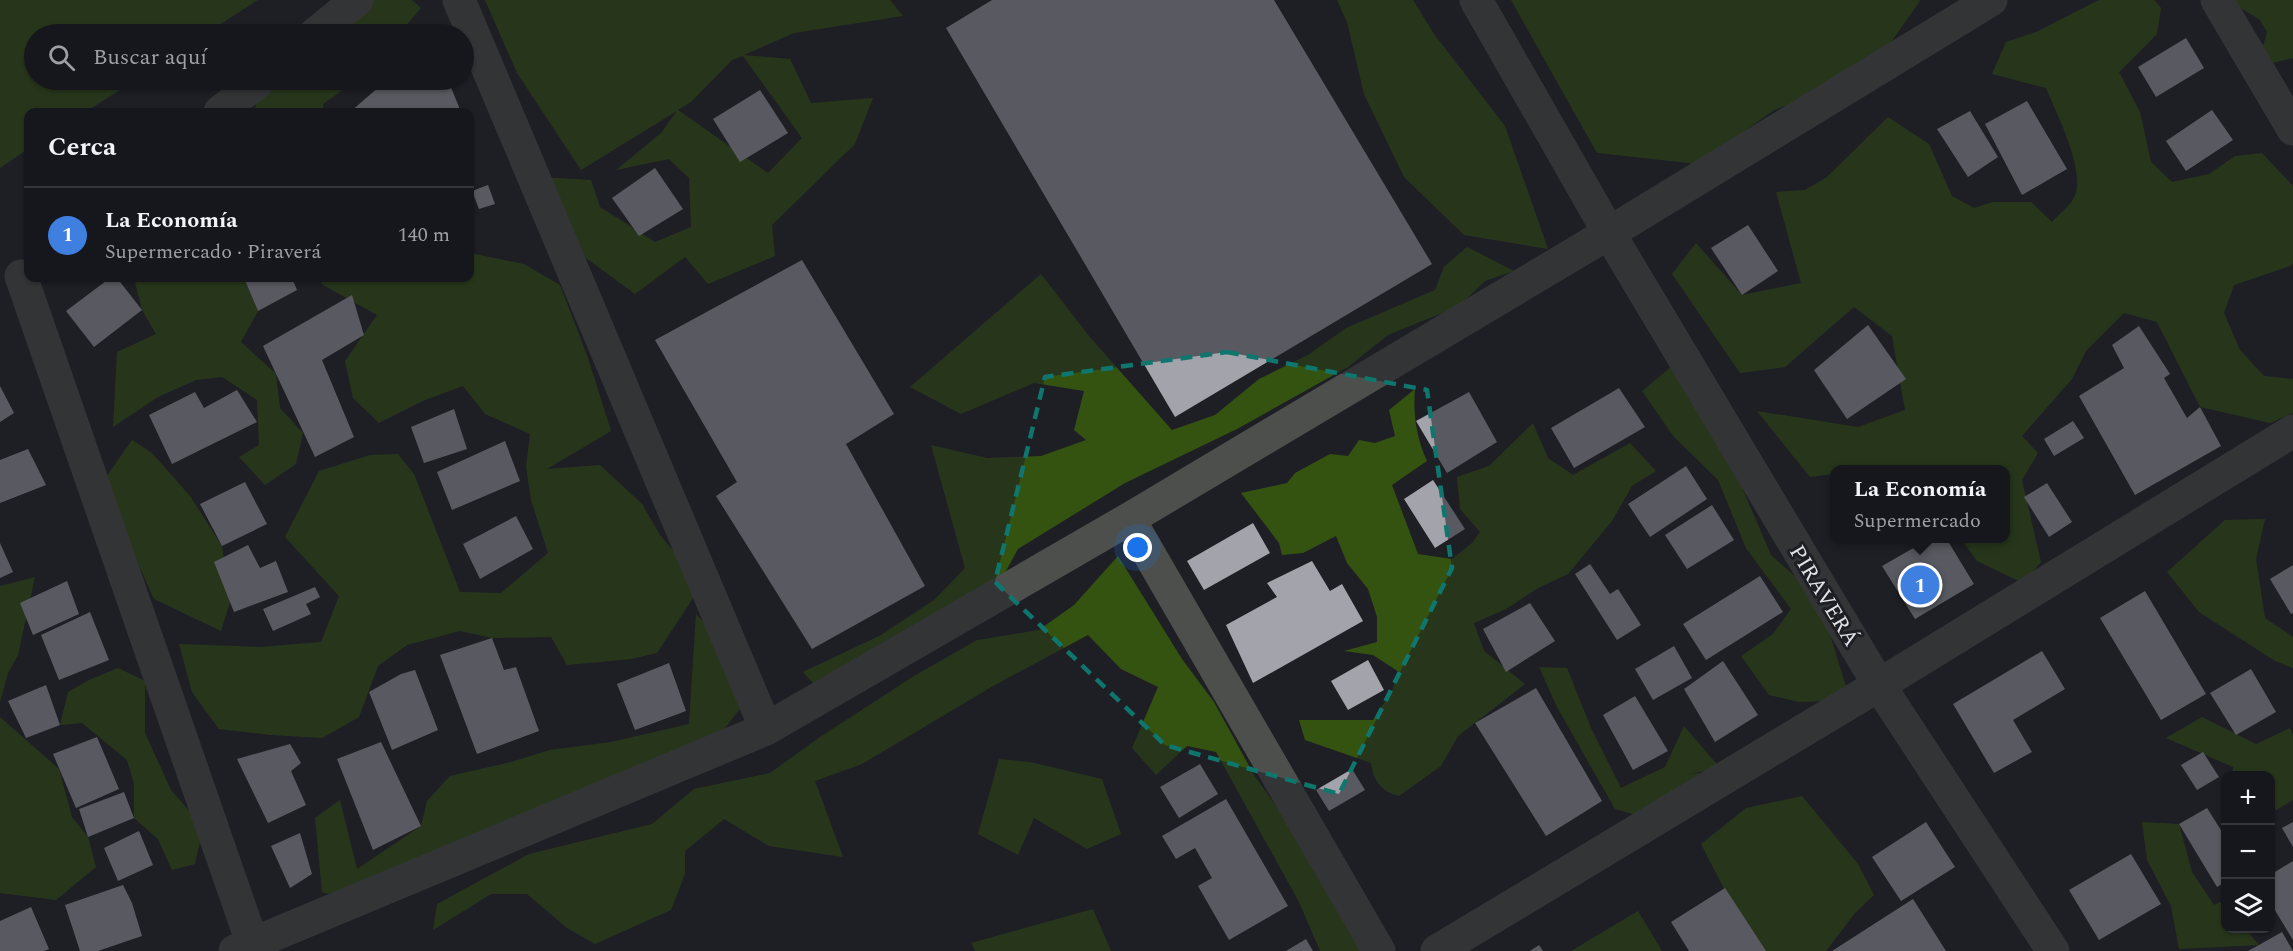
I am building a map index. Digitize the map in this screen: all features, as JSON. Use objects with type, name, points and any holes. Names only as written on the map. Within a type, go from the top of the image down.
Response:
[{"type":"street","points":[[327,24],[357,0]]},
{"type":"street","points":[[459,0],[469,24]]},
{"type":"street","name":"PIRAVERÁ","points":[[1476,0],[1610,232],[1879,685],[2053,951]]},
{"type":"street","points":[[16,279],[247,949],[766,729],[1129,519],[1610,232],[1991,0]]},
{"type":"street","points":[[2217,0],[2293,129]]},
{"type":"street","points":[[474,36],[766,729]]},
{"type":"street","points":[[225,108],[248,90]]},
{"type":"street","points":[[1437,951],[1879,685],[2293,431]]},
{"type":"street","points":[[1129,519],[1379,951]]},
{"type":"highlighted area","points":[[1227,352],[1427,390],[1452,568],[1339,794],[1165,745],[995,582],[1045,377]]},
{"type":"green space","points":[[0,0],[258,0],[221,24],[24,24],[24,90],[120,90],[91,108],[24,108],[24,152],[0,168]]},
{"type":"green space","points":[[358,0],[412,0],[421,8],[407,24],[325,24]]},
{"type":"green space","points":[[485,0],[890,0],[903,16],[794,33],[744,55],[790,59],[811,103],[873,98],[855,144],[772,225],[775,256],[708,284],[685,257],[635,294],[586,258],[538,177],[591,180],[600,207],[655,242],[691,227],[689,178],[669,159],[616,170],[661,133],[677,111],[581,170],[517,73]],"holes":[[[743,56],[802,138],[768,173],[678,110],[691,102],[732,60]]]},
{"type":"green space","points":[[1337,0],[1413,0],[1434,34],[1505,126],[1548,249],[1464,235],[1404,177],[1364,94],[1347,22]]},
{"type":"green space","points":[[1511,0],[1920,1],[1870,72],[1774,110],[1698,164],[1597,153]]},
{"type":"green space","points":[[2099,0],[2154,0],[2161,8],[2157,34],[2119,72],[2140,112],[2151,162],[2172,182],[2209,174],[2235,156],[2262,153],[2293,186],[2293,263],[2234,285],[2224,313],[2240,350],[2264,376],[2293,379],[2293,413],[2270,423],[2200,407],[2157,322],[2124,313],[2086,351],[2072,379],[2022,436],[2038,453],[2022,480],[2041,562],[2023,583],[1977,561],[1964,543],[2010,543],[2010,465],[1830,465],[1830,474],[1810,477],[1757,411],[1858,427],[1905,410],[1892,336],[1854,307],[1785,367],[1740,373],[1672,274],[1696,243],[1742,295],[1801,283],[1776,192],[1805,190],[1827,177],[1888,117],[1929,144],[1952,196],[1974,208],[1993,202],[2031,202],[2052,222],[2072,201],[2077,187],[2074,159],[2063,128],[2046,88],[1992,74],[2006,42],[2036,32]]},
{"type":"green space","points":[[2232,0],[2293,0],[2293,58],[2272,63],[2263,46],[2267,32],[2260,20],[2233,3]]},
{"type":"green space","points":[[263,90],[343,90],[323,104],[324,108],[255,108],[259,95]]},
{"type":"green space","points":[[1467,247],[1514,271],[1485,281],[1459,306],[1388,335],[1348,367],[1237,429],[1125,483],[1018,549],[995,591],[823,694],[803,672],[881,635],[934,600],[965,568],[931,445],[987,458],[1041,456],[1086,440],[1074,430],[1084,391],[1034,383],[961,414],[910,387],[1041,274],[1089,336],[1172,430],[1215,415],[1259,379],[1308,355],[1346,328],[1435,290],[1444,267]]},
{"type":"green space","points":[[474,254],[524,264],[560,285],[588,358],[611,431],[547,469],[600,465],[642,504],[660,535],[685,565],[695,595],[657,653],[631,659],[567,665],[551,637],[492,638],[460,631],[407,645],[378,666],[359,717],[322,738],[219,729],[192,692],[179,644],[260,647],[321,642],[339,596],[285,537],[319,471],[370,455],[398,454],[414,474],[460,592],[501,593],[548,553],[531,500],[526,467],[530,434],[485,414],[463,386],[425,400],[379,423],[353,398],[345,361],[377,315],[321,282],[474,282]]},
{"type":"green space","points":[[135,282],[246,282],[258,311],[241,342],[276,374],[280,408],[303,433],[296,464],[265,485],[239,457],[259,445],[257,400],[222,377],[196,380],[158,397],[113,427],[117,352],[156,334],[142,310]]},
{"type":"green space","points":[[1677,362],[1731,451],[1743,490],[1771,555],[1819,598],[1850,700],[1799,702],[1769,695],[1741,656],[1773,634],[1791,609],[1746,548],[1718,480],[1674,437],[1642,391]]},
{"type":"green space","points":[[1415,389],[1416,425],[1427,461],[1392,485],[1418,554],[1452,559],[1472,543],[1480,532],[1460,509],[1457,477],[1489,466],[1533,423],[1548,458],[1573,475],[1630,443],[1656,471],[1632,486],[1612,521],[1568,574],[1538,588],[1506,609],[1474,623],[1484,651],[1525,684],[1458,736],[1441,766],[1399,796],[1379,785],[1371,763],[1305,740],[1299,720],[1373,720],[1391,693],[1399,672],[1373,655],[1344,651],[1377,642],[1377,617],[1368,589],[1347,563],[1336,536],[1303,553],[1282,555],[1279,543],[1241,493],[1287,483],[1295,473],[1330,454],[1348,456],[1359,440],[1375,443],[1395,436],[1389,410]]},
{"type":"green space","points":[[132,440],[152,453],[190,496],[222,546],[230,602],[221,631],[154,599],[102,483]]},
{"type":"green space","points":[[2265,519],[2256,559],[2265,618],[2293,637],[2293,668],[2275,661],[2199,612],[2167,572],[2225,520]]},
{"type":"green space","points":[[1118,556],[1182,659],[1214,702],[1254,775],[1316,862],[1369,951],[1320,951],[1299,902],[1216,752],[1187,746],[1156,775],[1132,748],[1158,687],[1121,669],[1088,635],[993,686],[862,764],[815,781],[843,857],[769,846],[724,819],[685,851],[685,874],[671,910],[595,944],[567,928],[527,894],[491,894],[433,930],[437,904],[529,854],[652,824],[694,789],[770,773],[820,737],[914,676],[977,640],[1039,630],[1074,605]]},
{"type":"green space","points":[[35,577],[18,655],[8,673],[0,702],[0,586]]},
{"type":"green space","points":[[696,614],[718,638],[747,700],[710,747],[339,897],[322,892],[315,818],[340,800],[357,869],[421,826],[427,801],[450,776],[511,762],[550,750],[611,742],[689,724]]},
{"type":"green space","points":[[1539,667],[1567,668],[1591,728],[1621,788],[1665,767],[1684,726],[1721,769],[1685,774],[1733,771],[1636,815],[1615,809],[1557,707]]},
{"type":"green space","points":[[118,668],[145,681],[145,733],[171,790],[203,827],[195,864],[172,870],[158,839],[134,818],[134,784],[127,760],[82,723],[60,725],[68,692]]},
{"type":"green space","points":[[0,717],[59,769],[72,817],[88,837],[96,867],[56,900],[0,893]]},
{"type":"green space","points":[[2202,717],[2256,744],[2290,728],[2293,735],[2293,800],[2275,811],[2275,771],[2232,771],[2233,767],[2166,738]]},
{"type":"green space","points":[[999,759],[1030,762],[1102,779],[1121,834],[1087,849],[1034,818],[1018,855],[978,834]]},
{"type":"green space","points":[[1802,796],[1858,864],[1874,895],[1855,913],[1826,951],[1756,951],[1701,844],[1746,808]]},
{"type":"green space","points":[[2142,822],[2179,824],[2192,872],[2214,905],[2221,902],[2221,933],[2249,933],[2259,945],[2179,949],[2171,906],[2147,860]]},
{"type":"green space","points":[[1093,909],[1111,951],[975,951],[971,943]]},
{"type":"green space","points":[[1638,911],[1662,951],[1571,951]]},
{"type":"building","points":[[992,0],[1274,0],[1432,264],[1175,417],[946,28]]},
{"type":"building","points":[[2186,38],[2204,68],[2156,97],[2138,67]]},
{"type":"building","points":[[375,90],[452,90],[459,108],[355,108]]},
{"type":"building","points":[[760,90],[788,133],[740,162],[713,119]]},
{"type":"building","points":[[2027,101],[2067,169],[2022,195],[1985,124]]},
{"type":"building","points":[[2212,110],[2233,140],[2186,171],[2166,141]]},
{"type":"building","points":[[1970,111],[1998,157],[1968,177],[1937,129]]},
{"type":"building","points":[[655,168],[683,209],[639,236],[612,198]]},
{"type":"building","points":[[488,185],[495,204],[479,209],[474,190]]},
{"type":"building","points":[[1748,225],[1778,271],[1742,295],[1711,248]]},
{"type":"building","points":[[802,260],[894,414],[846,444],[925,586],[812,649],[716,496],[737,482],[655,340]]},
{"type":"building","points":[[105,282],[120,282],[142,310],[94,347],[66,311]]},
{"type":"building","points":[[246,282],[294,282],[297,290],[258,311]]},
{"type":"building","points":[[352,295],[364,335],[322,360],[354,437],[315,457],[263,346]]},
{"type":"building","points":[[1868,325],[1906,379],[1847,419],[1814,370]]},
{"type":"building","points":[[2139,326],[2170,374],[2164,378],[2187,418],[2200,407],[2221,446],[2135,495],[2079,396],[2124,368],[2112,345]]},
{"type":"building","points":[[0,386],[14,413],[0,422]]},
{"type":"building","points":[[1619,388],[1645,427],[1574,468],[1551,428]]},
{"type":"building","points":[[237,390],[257,422],[172,464],[149,415],[195,392],[204,408]]},
{"type":"building","points":[[1469,392],[1497,442],[1447,473],[1416,421]]},
{"type":"building","points":[[454,409],[467,449],[424,463],[411,427]]},
{"type":"building","points":[[2073,421],[2084,438],[2054,456],[2044,439]]},
{"type":"building","points":[[505,441],[520,481],[452,510],[437,472]]},
{"type":"building","points":[[28,449],[46,485],[0,503],[0,460]]},
{"type":"building","points":[[1686,466],[1707,499],[1650,537],[1628,504]]},
{"type":"building","points":[[1433,480],[1465,529],[1435,548],[1404,499]]},
{"type":"building","points":[[245,482],[267,524],[222,546],[200,504]]},
{"type":"building","points":[[2047,483],[2072,522],[2049,537],[2024,497]]},
{"type":"building","points":[[1712,505],[1734,540],[1687,569],[1665,535]]},
{"type":"building","points":[[516,516],[533,549],[480,579],[463,544]]},
{"type":"building","points":[[1253,523],[1270,553],[1204,590],[1187,561]]},
{"type":"building","points":[[0,543],[13,572],[0,578]]},
{"type":"building","points":[[1922,543],[1949,543],[1974,584],[1915,619],[1882,566]]},
{"type":"building","points":[[248,545],[260,568],[276,561],[288,592],[234,612],[214,562]]},
{"type":"building","points":[[1312,561],[1330,591],[1342,584],[1363,621],[1253,683],[1226,625],[1277,597],[1267,583]]},
{"type":"building","points":[[1590,564],[1610,594],[1618,589],[1641,625],[1617,640],[1575,574]]},
{"type":"building","points":[[2293,565],[2293,613],[2291,614],[2270,579]]},
{"type":"building","points":[[1760,576],[1783,612],[1706,660],[1683,624]]},
{"type":"building","points":[[67,581],[79,614],[33,635],[20,603]]},
{"type":"building","points":[[315,587],[320,597],[306,604],[311,614],[273,631],[263,609]]},
{"type":"building","points":[[2145,591],[2206,694],[2161,720],[2100,618]]},
{"type":"building","points":[[1530,603],[1555,641],[1506,672],[1483,629]]},
{"type":"building","points":[[90,612],[109,660],[59,680],[41,635]]},
{"type":"building","points":[[492,638],[504,670],[516,667],[539,731],[477,754],[440,655]]},
{"type":"building","points":[[1674,646],[1692,678],[1653,700],[1635,669]]},
{"type":"building","points":[[2042,651],[2065,689],[2013,720],[2032,752],[1994,773],[1953,704]]},
{"type":"building","points":[[1368,660],[1384,690],[1348,710],[1331,681]]},
{"type":"building","points":[[1723,661],[1758,715],[1715,742],[1684,689]]},
{"type":"building","points":[[669,663],[686,711],[635,730],[617,684]]},
{"type":"building","points":[[2251,669],[2276,712],[2236,735],[2210,693]]},
{"type":"building","points":[[415,670],[438,730],[392,750],[369,692],[401,674]]},
{"type":"building","points":[[46,685],[60,725],[26,738],[8,701]]},
{"type":"building","points":[[1536,688],[1602,801],[1546,836],[1475,723]]},
{"type":"building","points":[[1635,696],[1668,751],[1633,770],[1603,715]]},
{"type":"building","points":[[97,737],[119,789],[76,808],[53,754]]},
{"type":"building","points":[[381,742],[421,826],[373,850],[337,759]]},
{"type":"building","points":[[290,744],[301,763],[291,771],[306,805],[268,823],[237,759]]},
{"type":"building","points":[[2203,752],[2219,777],[2197,790],[2181,765]]},
{"type":"building","points":[[1200,764],[1218,794],[1179,818],[1160,787]]},
{"type":"building","points":[[1352,769],[1365,790],[1329,811],[1316,790]]},
{"type":"building","points":[[124,792],[134,818],[88,837],[79,809]]},
{"type":"building","points":[[1226,799],[1288,906],[1229,940],[1198,886],[1212,878],[1195,848],[1176,859],[1162,836]]},
{"type":"building","points":[[2207,808],[2221,830],[2221,885],[2217,887],[2179,824]]},
{"type":"building","points":[[1926,822],[1955,867],[1901,901],[1872,857]]},
{"type":"building","points":[[2293,822],[2293,847],[2282,828]]},
{"type":"building","points":[[139,831],[153,865],[118,881],[104,848]]},
{"type":"building","points":[[300,833],[312,874],[290,888],[271,846]]},
{"type":"building","points":[[2131,854],[2161,904],[2099,940],[2069,890]]},
{"type":"building","points":[[2293,861],[2293,940],[2275,910],[2275,872]]},
{"type":"building","points":[[123,885],[132,903],[142,936],[98,951],[80,951],[65,905]]},
{"type":"building","points":[[1725,888],[1766,951],[1689,951],[1671,922]]},
{"type":"building","points":[[1913,899],[1946,951],[1832,951]]},
{"type":"building","points":[[31,907],[49,949],[0,951],[0,921]]},
{"type":"building","points":[[2282,932],[2293,951],[2248,951],[2259,945]]},
{"type":"building","points":[[1306,939],[1313,951],[1286,951]]},
{"type":"building","points":[[1539,945],[1543,951],[1530,951]]},
{"type":"place","name":"La Economía","points":[[1920,585]]}]
